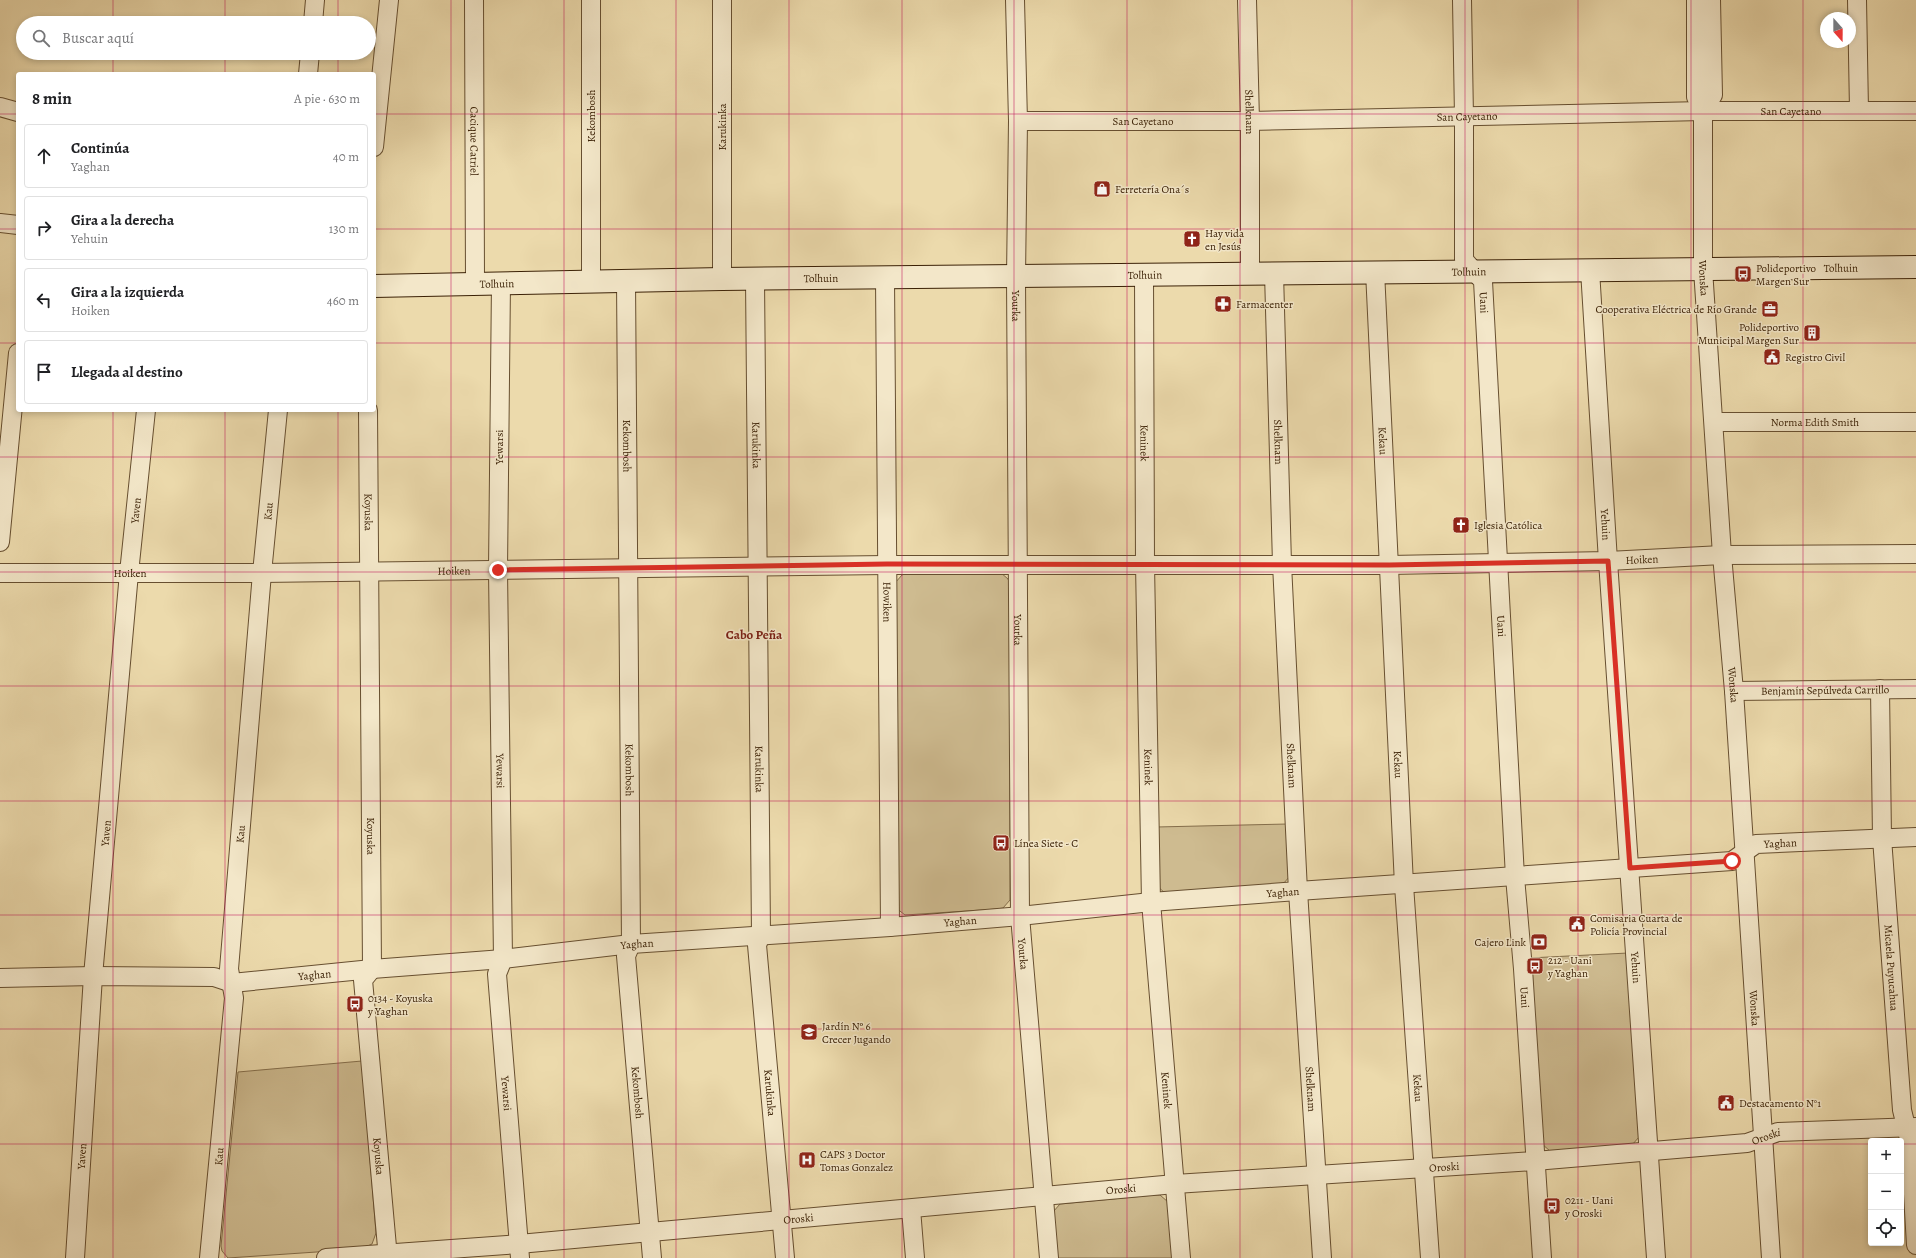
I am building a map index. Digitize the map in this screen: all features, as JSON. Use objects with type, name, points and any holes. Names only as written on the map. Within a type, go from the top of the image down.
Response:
[{"type":"street","points":[[314,16],[315,0]]},
{"type":"street","points":[[376,127],[389,0]]},
{"type":"street","name":"Cacique Catriel","points":[[474,0],[475,282]]},
{"type":"street","name":"Kekombosh","points":[[591,0],[591,281]]},
{"type":"street","name":"Karukinka","points":[[722,0],[722,279]]},
{"type":"street","name":"Yourka","points":[[1015,0],[1018,121],[1016,277],[1020,916],[1049,1258]]},
{"type":"street","name":"Shelknam","points":[[1247,0],[1250,121],[1250,272]]},
{"type":"street","name":"Uani","points":[[1462,0],[1464,260],[1483,281],[1515,876],[1523,969],[1542,1258]]},
{"type":"street","name":"Wonska","points":[[1696,0],[1696,97],[1702,111],[1703,269],[1722,555],[1734,691],[1743,854],[1771,1258]]},
{"type":"street","points":[[1702,111],[1713,95],[1712,0]]},
{"type":"street","points":[[1858,0],[1859,110]]},
{"type":"street","points":[[308,72],[309,60]]},
{"type":"street","points":[[0,107],[16,111]]},
{"type":"street","name":"San Cayetano","points":[[1018,121],[1250,121],[1702,111],[1916,111]]},
{"type":"street","points":[[0,223],[16,225]]},
{"type":"street","name":"Tolhuin","points":[[376,286],[475,282],[1016,277],[1250,272],[1916,267]]},
{"type":"street","name":"Yehuin","points":[[1590,270],[1608,561],[1656,1258]]},
{"type":"street","name":"Kekau","points":[[1375,271],[1404,885],[1430,1258]]},
{"type":"street","name":"Shelknam","points":[[1274,273],[1282,564],[1298,891],[1322,1258]]},
{"type":"street","name":"Keninek","points":[[1144,275],[1145,564],[1151,902],[1181,1258]]},
{"type":"street","name":"Howiken","points":[[885,278],[890,927]]},
{"type":"street","name":"Karukinka","points":[[755,279],[761,935],[757,945],[780,1220],[785,1258]]},
{"type":"street","name":"Kekombosh","points":[[626,280],[631,944],[626,956],[652,1258]]},
{"type":"street","name":"Yewarsi","points":[[500,282],[498,570],[503,959],[497,974],[519,1251]]},
{"type":"street","points":[[0,542],[16,374]]},
{"type":"street","name":"Yaven","points":[[75,1258],[93,976],[129,573],[146,412]]},
{"type":"street","name":"Kau","points":[[209,1258],[234,998],[229,969],[262,573],[278,412]]},
{"type":"street","name":"Koyuska","points":[[368,412],[372,969],[363,980],[388,1255]]},
{"type":"street","name":"Norma Edith Smith","points":[[1714,422],[1916,422]]},
{"type":"street","name":"Hoiken","points":[[0,573],[370,572],[887,564],[1017,566],[1145,564],[1389,565],[1608,561],[1722,555],[1916,554]]},
{"type":"street","name":"Micaela Puyucahua","points":[[1880,689],[1882,838],[1902,1110],[1911,1127],[1910,1143],[1916,1245]]},
{"type":"street","name":"Benjamín Sepúlveda Carrillo","points":[[1734,691],[1916,689]]},
{"type":"street","name":"Yaghan","points":[[0,978],[93,976],[214,978],[232,984],[372,969],[503,959],[631,944],[890,927],[1020,916],[1151,902],[1732,861],[1756,844],[1916,837]]},
{"type":"street","name":"Oroski","points":[[326,1258],[519,1251],[650,1232],[1175,1184],[1535,1161],[1748,1143],[1778,1132],[1911,1127]]},
{"type":"street","points":[[911,1209],[915,1258]]},
{"type":"shaded area","points":[[1000,572],[1008,579],[1010,584],[1010,900],[1003,908],[997,909],[905,915],[896,908],[895,583],[902,575],[907,573]]},
{"type":"shaded area","points":[[1288,824],[1290,876],[1283,884],[1165,893],[1157,886],[1156,827]]},
{"type":"shaded area","points":[[1628,953],[1639,1137],[1632,1145],[1550,1151],[1542,1144],[1529,958]]},
{"type":"shaded area","points":[[362,1061],[376,1233],[372,1244],[361,1249],[228,1258],[222,1251],[221,1246],[238,1072]]},
{"type":"shaded area","points":[[1160,1195],[1168,1202],[1174,1258],[1056,1258],[1053,1212],[1060,1204]]},
{"type":"place","name":"Ferretería Ona´s","points":[[1102,189]]},
{"type":"place","name":"Hay vida en Jesús","points":[[1192,239]]},
{"type":"place","name":"Polideportivo Margen Sur","points":[[1743,274]]},
{"type":"place","name":"Farmacenter","points":[[1223,304]]},
{"type":"place","name":"Cooperativa Eléctrica de Río Grande","points":[[1770,309]]},
{"type":"place","name":"Polideportivo Municipal Margen Sur","points":[[1812,333]]},
{"type":"place","name":"Registro Civil","points":[[1772,357]]},
{"type":"place","name":"Iglesia Católica","points":[[1461,525]]},
{"type":"place","name":"Línea Siete - C","points":[[1001,843]]},
{"type":"place","name":"Comisaria Cuarta de Policía Provincial","points":[[1577,924]]},
{"type":"place","name":"Cajero Link","points":[[1539,942]]},
{"type":"place","name":"212 - Uani y Yaghan","points":[[1535,966]]},
{"type":"place","name":"0134 - Koyuska y Yaghan","points":[[355,1004]]},
{"type":"place","name":"Jardín Nº 6 Crecer Jugando","points":[[809,1032]]},
{"type":"place","name":"Destacamento N°1","points":[[1726,1103]]},
{"type":"place","name":"CAPS 3 Doctor Tomas Gonzalez","points":[[807,1160]]},
{"type":"place","name":"0211 - Uani y Oroski","points":[[1552,1206]]},
{"type":"district","name":"Cabo Peña","points":[[754,634]]},
{"type":"route","points":[[498,570],[887,564],[1017,566],[1145,564],[1389,565],[1608,561],[1630,868],[1732,861]]}]
